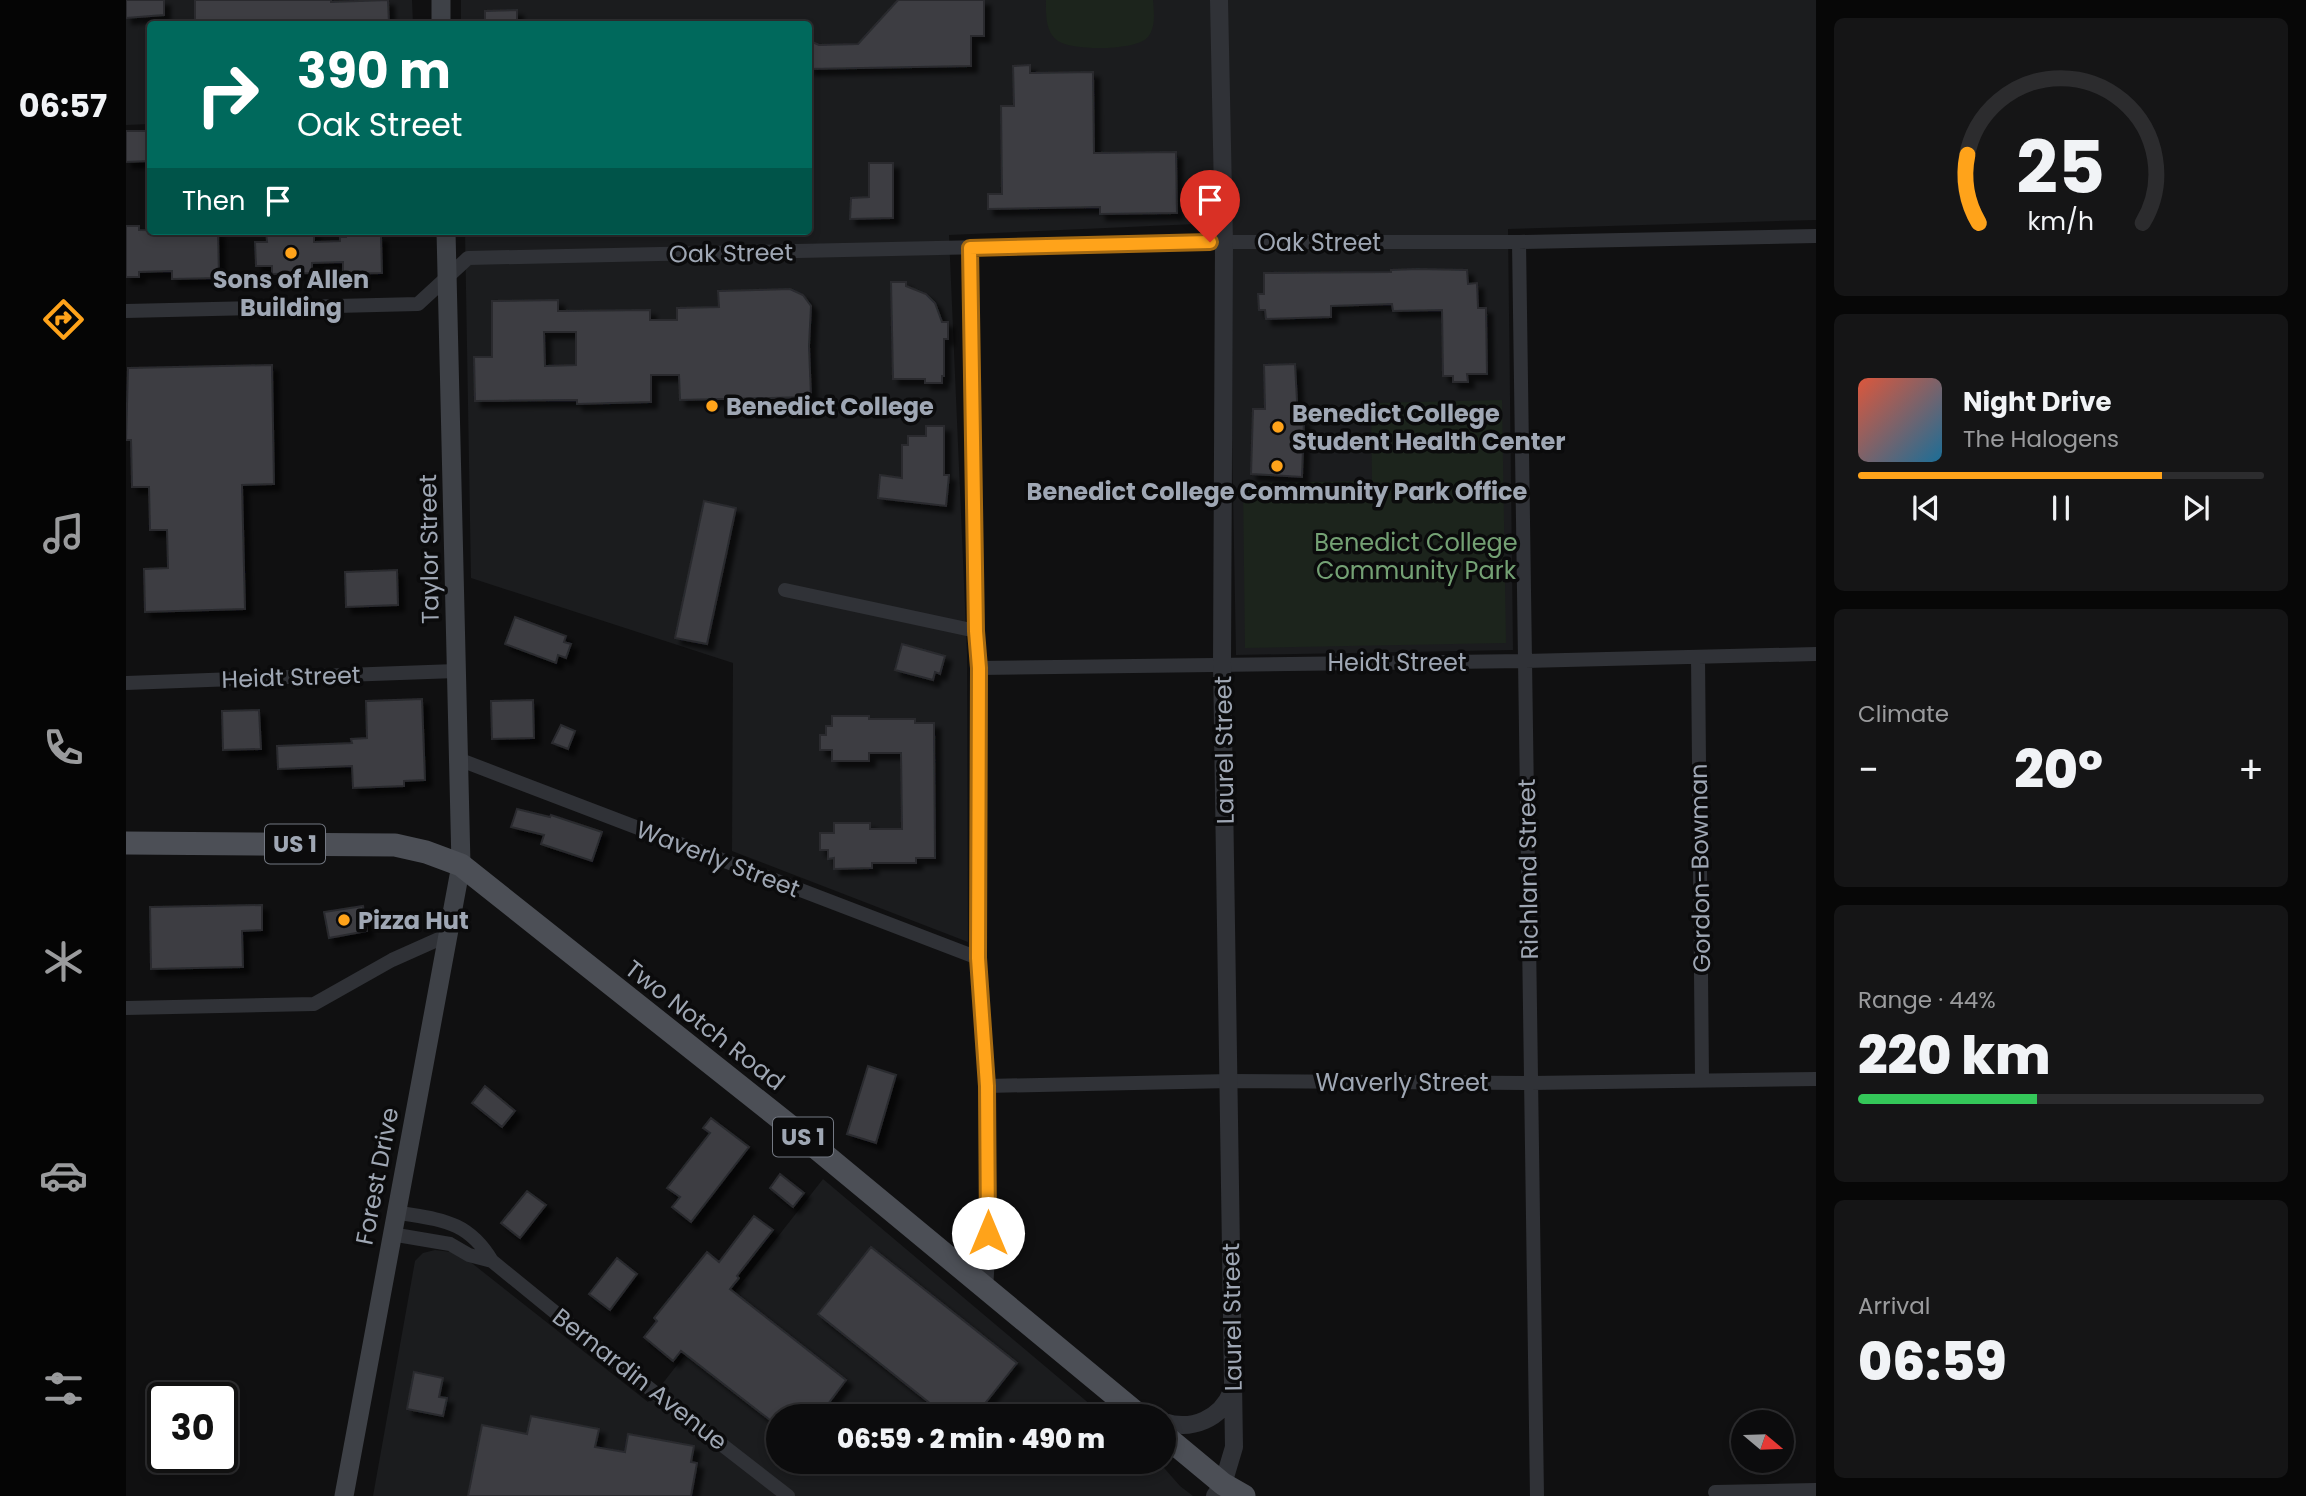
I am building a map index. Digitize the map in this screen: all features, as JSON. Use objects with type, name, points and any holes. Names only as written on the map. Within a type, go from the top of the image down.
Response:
[{"type":"main road","points":[[441,0],[441,21]]},
{"type":"main road","name":"Taylor Street","points":[[446,235],[461,865]]},
{"type":"main road","name":"US 1","points":[[126,843],[395,845],[426,852],[461,865]]},
{"type":"main road","name":"Forest Drive","points":[[344,1496],[461,865]]},
{"type":"main road","name":"Two Notch Road","points":[[461,865],[791,1127],[1129,1404]]},
{"type":"main road","points":[[1176,1447],[1219,1490],[1244,1496]]},
{"type":"street","name":"Laurel Street","points":[[1219,0],[1224,242],[1222,664],[1234,1447],[1219,1490]]},
{"type":"street","name":"Oak Street","points":[[126,311],[418,304],[468,258],[1224,242],[1519,242],[1816,236]]},
{"type":"street","name":"Richland Street","points":[[1519,242],[1537,1496]]},
{"type":"street","points":[[970,248],[976,631],[979,668],[978,958],[987,1086],[986,1289]]},
{"type":"street","points":[[785,590],[976,631]]},
{"type":"street","name":"Heidt Street","points":[[979,668],[1525,661],[1816,654]]},
{"type":"street","name":"Gordon-Bowman","points":[[1698,657],[1702,1079]]},
{"type":"street","name":"Heidt Street","points":[[126,683],[456,671]]},
{"type":"street","name":"Waverly Street","points":[[458,759],[978,958]]},
{"type":"street","points":[[126,1007],[314,1004],[392,960],[448,935]]},
{"type":"street","name":"Waverly Street","points":[[987,1086],[1230,1081],[1531,1083],[1816,1079]]},
{"type":"street","name":"Bernardin Avenue","points":[[395,1212],[447,1221],[481,1243],[492,1261],[627,1371],[788,1496]]},
{"type":"street","name":"Bernardin Avenue","points":[[391,1234],[450,1244],[470,1255],[492,1261]]},
{"type":"street","points":[[1176,1425],[1206,1420],[1227,1403],[1233,1388]]},
{"type":"street","points":[[1715,1492],[1816,1490]]},
{"type":"shaded area","points":[[126,0],[412,0],[413,21],[147,21],[147,124],[126,125]]},
{"type":"shaded area","name":"Benedict College","points":[[461,0],[1816,0],[1816,220],[1508,229],[1513,650],[1236,655],[1228,225],[1196,224],[949,235],[967,653],[968,942],[732,851],[733,663],[471,578],[465,235],[812,235],[812,21],[461,21]]},
{"type":"shaded area","points":[[823,1179],[1090,1404],[766,1404],[766,1474],[1169,1474],[1193,1496],[373,1496],[415,1261],[423,1253],[435,1250],[459,1253],[648,1402]]},
{"type":"green space","points":[[1046,0],[1153,0],[1152,29],[1142,42],[1131,45],[1090,48],[1065,44],[1051,33],[1047,22]]},
{"type":"green space","name":"Benedict College Community Park","points":[[1502,400],[1506,643],[1245,648],[1243,483],[1372,481],[1371,403]]},
{"type":"building","points":[[126,0],[164,0],[164,15],[126,18]]},
{"type":"building","points":[[195,0],[388,0],[389,21],[195,21]]},
{"type":"building","points":[[898,0],[984,0],[984,36],[971,36],[971,66],[812,69],[812,42],[819,45],[858,44]]},
{"type":"building","points":[[517,10],[517,21],[485,21],[485,11]]},
{"type":"building","points":[[1030,65],[1030,73],[1093,72],[1094,153],[1176,152],[1177,213],[1100,214],[1100,207],[988,209],[988,194],[1002,194],[1001,106],[1014,106],[1013,66]]},
{"type":"building","points":[[126,131],[147,131],[147,161],[126,162]]},
{"type":"building","points":[[869,163],[893,163],[893,218],[850,219],[851,198],[869,197]]},
{"type":"building","points":[[126,226],[139,226],[139,230],[147,230],[147,235],[218,235],[219,278],[172,279],[172,271],[139,272],[139,277],[126,277]]},
{"type":"building","points":[[266,235],[314,235],[314,242],[340,241],[340,237],[346,235],[381,236],[382,273],[343,274],[343,262],[312,263],[312,273],[272,274],[272,266],[256,266],[255,242],[267,242]]},
{"type":"building","points":[[1417,269],[1467,270],[1468,284],[1477,283],[1478,308],[1486,308],[1487,374],[1467,374],[1468,382],[1453,382],[1453,376],[1443,376],[1442,310],[1393,311],[1392,304],[1331,306],[1331,317],[1266,319],[1265,310],[1259,310],[1258,294],[1264,294],[1264,273],[1391,272]]},
{"type":"building","points":[[891,282],[906,282],[906,286],[926,294],[935,303],[942,322],[948,322],[948,339],[944,339],[942,383],[925,383],[925,379],[893,379]]},
{"type":"building","points":[[790,289],[803,295],[811,306],[811,397],[680,400],[679,375],[651,375],[651,402],[577,404],[577,400],[475,401],[474,357],[492,357],[492,301],[558,300],[558,311],[650,310],[650,320],[677,320],[677,308],[719,307],[718,291]],"holes":[[[544,332],[576,332],[576,365],[545,366]]]},
{"type":"building","points":[[1295,364],[1298,419],[1304,419],[1302,477],[1251,474],[1253,409],[1265,409],[1264,365]]},
{"type":"building","points":[[272,365],[274,484],[242,485],[245,609],[145,612],[144,569],[168,568],[167,530],[150,530],[149,487],[132,487],[131,440],[126,440],[128,368]]},
{"type":"building","points":[[926,426],[944,426],[944,475],[949,475],[946,506],[878,498],[880,475],[902,478],[902,445],[908,445],[908,436],[926,436]]},
{"type":"building","points":[[704,501],[736,508],[707,644],[675,638]]},
{"type":"building","points":[[397,570],[398,605],[346,607],[345,572]]},
{"type":"building","points":[[515,617],[566,636],[564,642],[571,644],[566,658],[558,655],[556,663],[505,644]]},
{"type":"building","points":[[902,644],[945,656],[940,674],[935,672],[933,680],[895,670]]},
{"type":"building","points":[[422,699],[425,780],[404,781],[404,786],[353,788],[352,766],[278,769],[277,746],[352,743],[351,739],[367,738],[366,701]]},
{"type":"building","points":[[533,700],[534,738],[492,739],[491,701]]},
{"type":"building","points":[[259,710],[261,749],[223,750],[222,711]]},
{"type":"building","points":[[832,716],[915,719],[915,723],[934,723],[935,858],[916,858],[916,863],[872,863],[872,868],[834,869],[834,858],[828,859],[828,850],[820,850],[820,833],[834,833],[834,823],[870,823],[870,829],[902,829],[901,753],[869,753],[869,761],[832,761],[832,750],[820,750],[820,735],[826,735],[826,726],[832,726]]},
{"type":"building","points":[[561,725],[575,731],[568,749],[552,743]]},
{"type":"building","points":[[517,809],[550,817],[551,815],[602,832],[592,861],[541,844],[544,835],[511,827]]},
{"type":"building","points":[[262,905],[262,930],[242,931],[243,967],[151,969],[150,907]]},
{"type":"building","points":[[363,906],[367,931],[329,938],[324,912]]},
{"type":"building","points":[[868,1066],[896,1075],[876,1143],[847,1134]]},
{"type":"building","points":[[485,1086],[515,1111],[502,1127],[472,1103]]},
{"type":"building","points":[[711,1118],[749,1147],[691,1222],[672,1207],[680,1197],[667,1188],[710,1133],[703,1128]]},
{"type":"building","points":[[780,1174],[804,1193],[793,1207],[770,1188]]},
{"type":"building","points":[[527,1191],[546,1205],[520,1238],[501,1223]]},
{"type":"building","points":[[754,1216],[773,1230],[730,1289],[846,1380],[828,1404],[766,1404],[766,1417],[681,1351],[673,1361],[644,1337],[657,1321],[654,1318],[707,1252],[719,1262]]},
{"type":"building","points":[[871,1247],[1017,1363],[985,1404],[931,1404],[818,1314]]},
{"type":"building","points":[[617,1258],[637,1274],[610,1310],[589,1294]]},
{"type":"building","points":[[414,1372],[443,1378],[439,1397],[447,1398],[443,1416],[407,1409]]},
{"type":"building","points":[[531,1416],[599,1429],[595,1447],[625,1452],[628,1434],[694,1446],[691,1462],[697,1463],[691,1496],[468,1496],[482,1425],[527,1434]]},
{"type":"place","name":"Sons of Allen Building","points":[[291,253]]},
{"type":"place","name":"Benedict College","points":[[712,406]]},
{"type":"place","name":"Benedict College Student Health Center","points":[[1278,427]]},
{"type":"place","name":"Benedict College Community Park Office","points":[[1277,466]]},
{"type":"place","name":"Pizza Hut","points":[[344,920]]},
{"type":"route","points":[[988,1233],[987,1086],[978,958],[979,668],[976,631],[970,248],[1210,242]]}]
